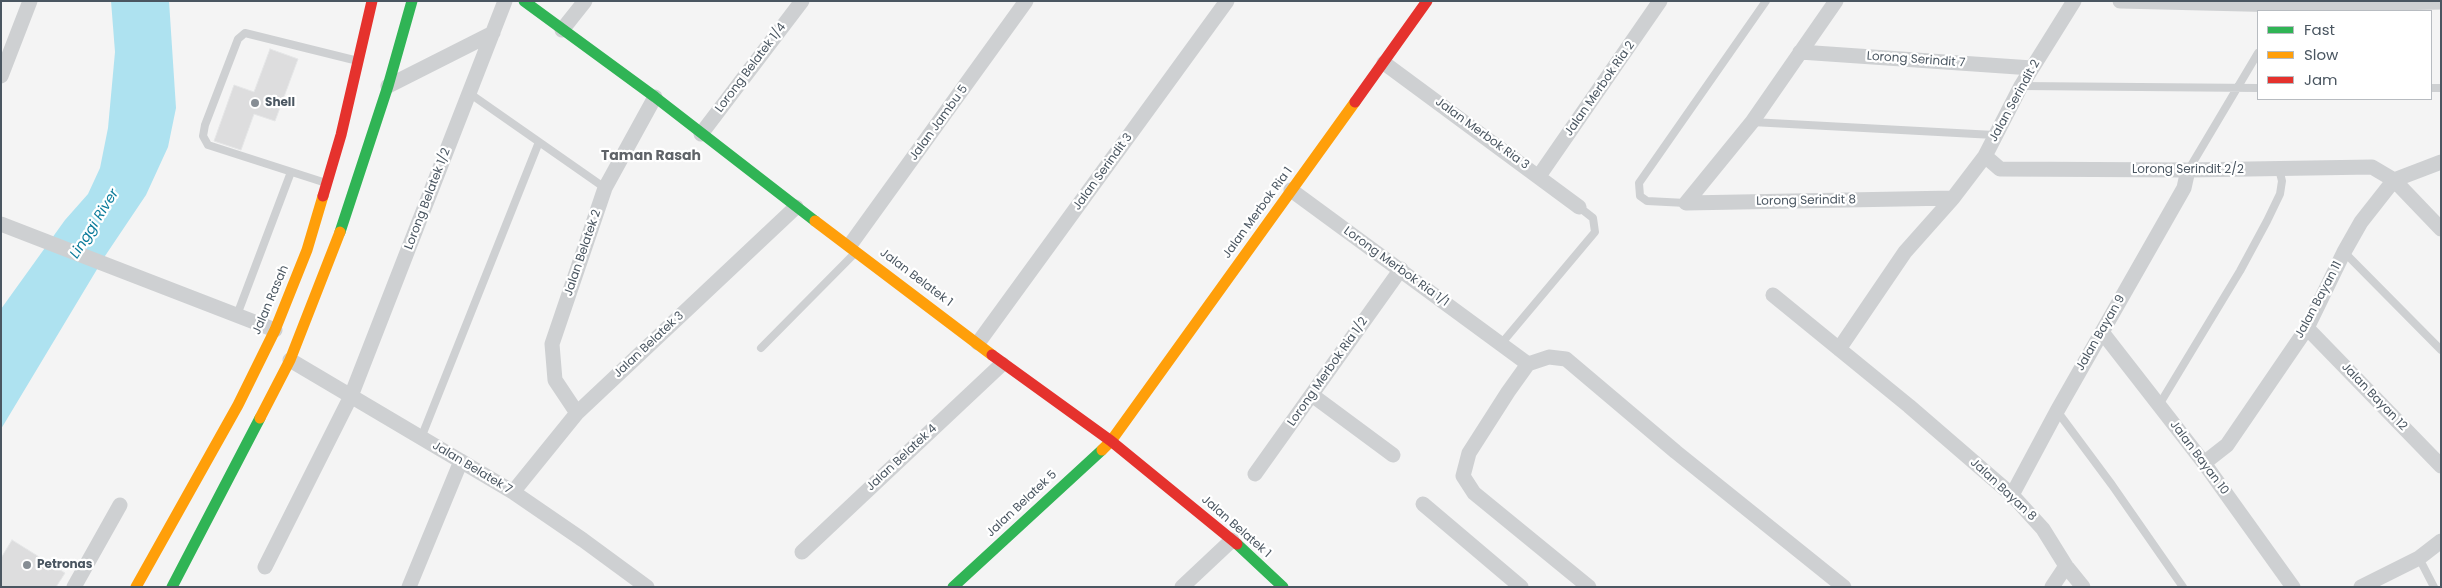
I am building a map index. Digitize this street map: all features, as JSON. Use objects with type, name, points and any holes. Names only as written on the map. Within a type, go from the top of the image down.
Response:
[{"type":"main road","name":"Jalan Rasah","points":[[136,587],[238,405],[275,330],[308,250],[327,184],[372,1]]},
{"type":"main road","points":[[172,587],[290,360],[338,238],[388,86],[412,1]]},
{"type":"main road","name":"Jalan Belatek 1","points":[[524,1],[655,98],[796,208],[854,248],[978,343],[1002,364],[1111,441],[1232,540],[1282,587]]},
{"type":"main road","name":"Jalan Merbok Ria 1","points":[[1111,441],[1427,1]]},
{"type":"main road","name":"Jalan Belatek 5","points":[[953,587],[1111,441]]},
{"type":"street","points":[[1,76],[30,1]]},
{"type":"street","name":"Lorong Belatek 1/2","points":[[265,567],[351,396],[505,1]]},
{"type":"street","points":[[562,30],[585,1]]},
{"type":"street","name":"Lorong Belatek 1/4","points":[[701,134],[802,1]]},
{"type":"street","name":"Jalan Jambu 5","points":[[854,248],[1026,1]]},
{"type":"street","name":"Jalan Serindit 3","points":[[978,343],[1227,1]]},
{"type":"street","name":"Jalan Merbok Ria 2","points":[[1539,176],[1660,1]]},
{"type":"street","points":[[1686,203],[1752,122],[1836,1]]},
{"type":"street","name":"Jalan Serindit 2","points":[[1953,198],[1985,156],[1994,135],[2021,86],[2074,1]]},
{"type":"street","points":[[2120,1],[2284,8],[2441,2]]},
{"type":"street","points":[[388,86],[493,33]]},
{"type":"street","name":"Lorong Serindit 7","points":[[1800,52],[2032,68]]},
{"type":"street","name":"Jalan Merbok Ria 3","points":[[1384,63],[1579,207]]},
{"type":"street","name":"Jalan Belatek 2","points":[[577,413],[555,380],[552,344],[605,188],[655,98]]},
{"type":"street","name":"Lorong Serindit 2/2","points":[[1985,156],[2000,169],[2188,170],[2372,167],[2394,180],[2441,229]]},
{"type":"street","points":[[2394,180],[2441,162]]},
{"type":"street","name":"Jalan Bayan 9","points":[[2012,495],[2057,411],[2184,188],[2188,170]]},
{"type":"street","name":"Jalan Bayan 11","points":[[2204,463],[2227,445],[2307,328],[2344,252],[2361,222],[2394,180]]},
{"type":"street","name":"Lorong Merbok Ria 1/1","points":[[1291,190],[1528,364]]},
{"type":"street","points":[[1839,349],[1905,252],[1953,198]]},
{"type":"street","name":"Lorong Serindit 8","points":[[1686,203],[1953,198]]},
{"type":"street","name":"Jalan Belatek 3","points":[[513,492],[577,413],[796,208]]},
{"type":"street","points":[[1,224],[275,330]]},
{"type":"street","name":"Lorong Merbok Ria 1/2","points":[[1255,474],[1401,270]]},
{"type":"street","name":"Jalan Bayan 8","points":[[1773,295],[1909,406],[2012,495],[2043,529],[2066,566],[2082,587]]},
{"type":"street","name":"Jalan Bayan 12","points":[[2307,328],[2441,466]]},
{"type":"street","name":"Jalan Bayan 10","points":[[2102,332],[2204,463],[2292,587]]},
{"type":"street","points":[[1589,587],[1474,493],[1462,476],[1469,453],[1528,364],[1549,357],[1566,359],[1676,452],[1844,587]]},
{"type":"street","name":"Jalan Belatek 7","points":[[290,360],[461,460],[491,481],[513,492],[584,540],[647,587]]},
{"type":"street","name":"Jalan Belatek 4","points":[[802,552],[1002,364]]},
{"type":"street","points":[[1312,395],[1393,455]]},
{"type":"street","points":[[409,587],[461,460]]},
{"type":"street","points":[[1423,504],[1521,587]]},
{"type":"street","points":[[74,587],[120,505]]},
{"type":"street","points":[[1182,587],[1232,540]]},
{"type":"street","points":[[2360,587],[2419,558],[2441,541]]},
{"type":"street","points":[[2052,587],[2066,566]]},
{"type":"lane","points":[[1686,203],[1647,201],[1640,196],[1639,183],[1766,1]]},
{"type":"lane","points":[[327,184],[208,145],[203,136],[205,126],[238,39],[245,32],[358,61]]},
{"type":"lane","points":[[2188,170],[2257,55]]},
{"type":"lane","points":[[2021,86],[2257,88]]},
{"type":"lane","points":[[469,94],[605,188]]},
{"type":"lane","points":[[1752,122],[1994,135]]},
{"type":"lane","points":[[421,438],[539,142]]},
{"type":"lane","points":[[2159,405],[2240,271],[2267,221],[2280,194],[2282,181],[2279,169]]},
{"type":"lane","points":[[237,315],[291,172]]},
{"type":"lane","points":[[1500,344],[1595,232],[1593,218],[1579,207]]},
{"type":"lane","points":[[761,348],[854,248]]},
{"type":"lane","points":[[2344,252],[2441,350]]},
{"type":"lane","points":[[2057,411],[2112,485],[2183,587]]},
{"type":"lane","points":[[2419,558],[2434,587]]},
{"type":"water","name":"Linggi River","points":[[111,1],[169,1],[176,108],[168,147],[146,195],[105,256],[1,429],[1,309],[65,220],[88,194],[100,168],[108,128],[115,52]]},
{"type":"building","name":"Shell","points":[[270,49],[298,59],[275,121],[254,114],[241,150],[214,141],[234,85],[254,92]]},
{"type":"building","name":"Petronas","points":[[12,540],[65,573],[56,587],[1,587],[1,558]]},
{"type":"traffic: fast","points":[[340,232],[388,86],[412,1]]},
{"type":"traffic: fast","points":[[524,1],[655,97],[815,221]]},
{"type":"traffic: fast","points":[[172,587],[260,418]]},
{"type":"traffic: fast","points":[[953,587],[1102,450]]},
{"type":"traffic: fast","points":[[1237,544],[1283,587]]},
{"type":"traffic: slow","points":[[1102,450],[1111,441],[1355,102]]},
{"type":"traffic: slow","points":[[136,587],[238,405],[275,330],[307,250],[323,196]]},
{"type":"traffic: slow","points":[[815,221],[992,355]]},
{"type":"traffic: slow","points":[[260,418],[290,360],[340,232]]},
{"type":"traffic: jam","points":[[323,196],[341,135],[372,1]]},
{"type":"traffic: jam","points":[[1355,102],[1427,1]]},
{"type":"traffic: jam","points":[[992,355],[1111,441],[1237,544]]},
{"type":"place","name":"Shell","points":[[255,103]]},
{"type":"place","name":"Petronas","points":[[27,565]]},
{"type":"district","name":"Taman Rasah","points":[[651,156]]}]
